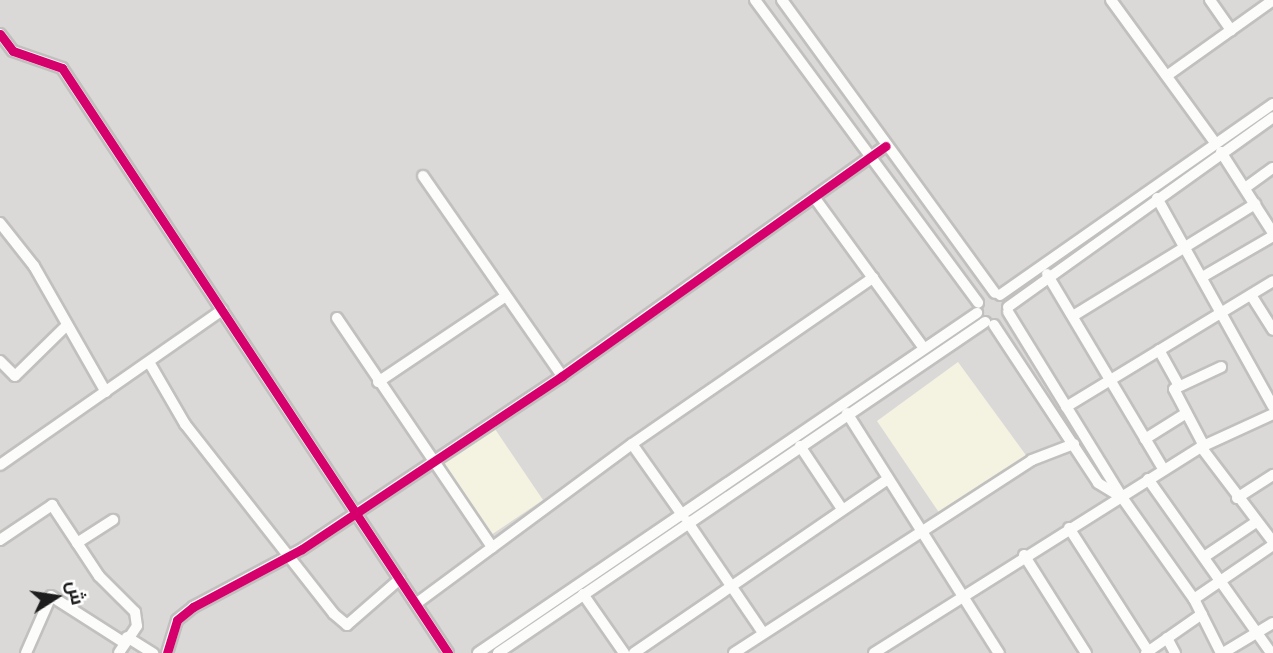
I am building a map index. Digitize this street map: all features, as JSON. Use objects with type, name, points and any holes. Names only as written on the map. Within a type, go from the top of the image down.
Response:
[{"type":"street","points":[[755,0],[871,156],[1074,444],[1098,483],[1121,496]]},
{"type":"street","points":[[782,0],[1008,310],[1121,496],[1194,599],[1222,653],[1273,623]]},
{"type":"street","points":[[1111,0],[1168,75],[1255,204],[1269,218],[1273,234],[1204,276]]},
{"type":"street","points":[[1210,0],[1231,30]]},
{"type":"street","points":[[1168,75],[1273,0]]},
{"type":"street","points":[[0,34],[13,51],[62,68],[354,512],[418,603],[448,653]]},
{"type":"street","points":[[498,653],[923,347],[984,316],[1008,310],[1047,274],[1157,198],[1273,104]]},
{"type":"street","points":[[478,653],[800,446],[984,316],[997,294],[1219,148],[1273,117]]},
{"type":"street","points":[[167,653],[177,620],[193,607],[291,555],[432,459],[562,376],[886,146]]},
{"type":"street","points":[[1245,188],[1273,168]]},
{"type":"street","points":[[423,176],[562,376]]},
{"type":"street","points":[[814,197],[923,347]]},
{"type":"street","points":[[1157,198],[1204,276],[1273,406]]},
{"type":"street","points":[[1073,316],[1255,204]]},
{"type":"street","points":[[0,223],[34,266],[65,327],[106,392]]},
{"type":"street","points":[[1047,274],[1164,470]]},
{"type":"street","points":[[418,603],[632,444],[873,278]]},
{"type":"street","points":[[1066,407],[1273,281]]},
{"type":"street","points":[[1251,295],[1273,330]]},
{"type":"street","points":[[378,382],[506,296]]},
{"type":"street","points":[[0,465],[222,310]]},
{"type":"street","points":[[337,318],[492,547]]},
{"type":"street","points":[[0,361],[15,376],[65,327]]},
{"type":"street","points":[[1159,350],[1178,386]]},
{"type":"street","points":[[149,362],[185,424],[347,625],[400,579]]},
{"type":"street","points":[[1194,599],[1273,543],[1237,498],[1202,447],[1174,389],[1221,367]]},
{"type":"street","points":[[847,413],[923,529],[999,653]]},
{"type":"street","points":[[1145,439],[1185,414]]},
{"type":"street","points":[[874,653],[961,595],[1148,479],[1202,447],[1273,414]]},
{"type":"street","points":[[632,444],[733,586],[763,633]]},
{"type":"street","points":[[734,653],[1032,460],[1074,444]]},
{"type":"street","points":[[800,446],[842,509]]},
{"type":"street","points":[[1237,498],[1273,475]]},
{"type":"street","points":[[634,653],[888,479]]},
{"type":"street","points":[[1148,479],[1271,653]]},
{"type":"street","points":[[0,540],[52,505],[77,543],[135,612],[137,626],[123,644]]},
{"type":"street","points":[[77,543],[113,520]]},
{"type":"street","points":[[1204,557],[1256,522]]},
{"type":"street","points":[[1069,528],[1147,652],[1202,614]]},
{"type":"street","points":[[1024,555],[1086,653]]},
{"type":"street","points":[[583,594],[617,651]]},
{"type":"street","points":[[26,653],[51,596],[123,644],[152,653]]},
{"type":"street","points":[[1167,638],[1175,653]]},
{"type":"shaded area","points":[[0,0],[1273,0],[1273,653],[0,653]]},
{"type":"shaded area","points":[[958,362],[1028,458],[940,514],[877,421]]},
{"type":"shaded area","points":[[493,426],[543,500],[491,535],[441,462]]},
{"type":"cycle path","points":[[0,34],[13,51],[62,68],[448,653]]},
{"type":"cycle path","points":[[167,653],[177,620],[193,607],[302,549],[562,376],[886,146]]}]
